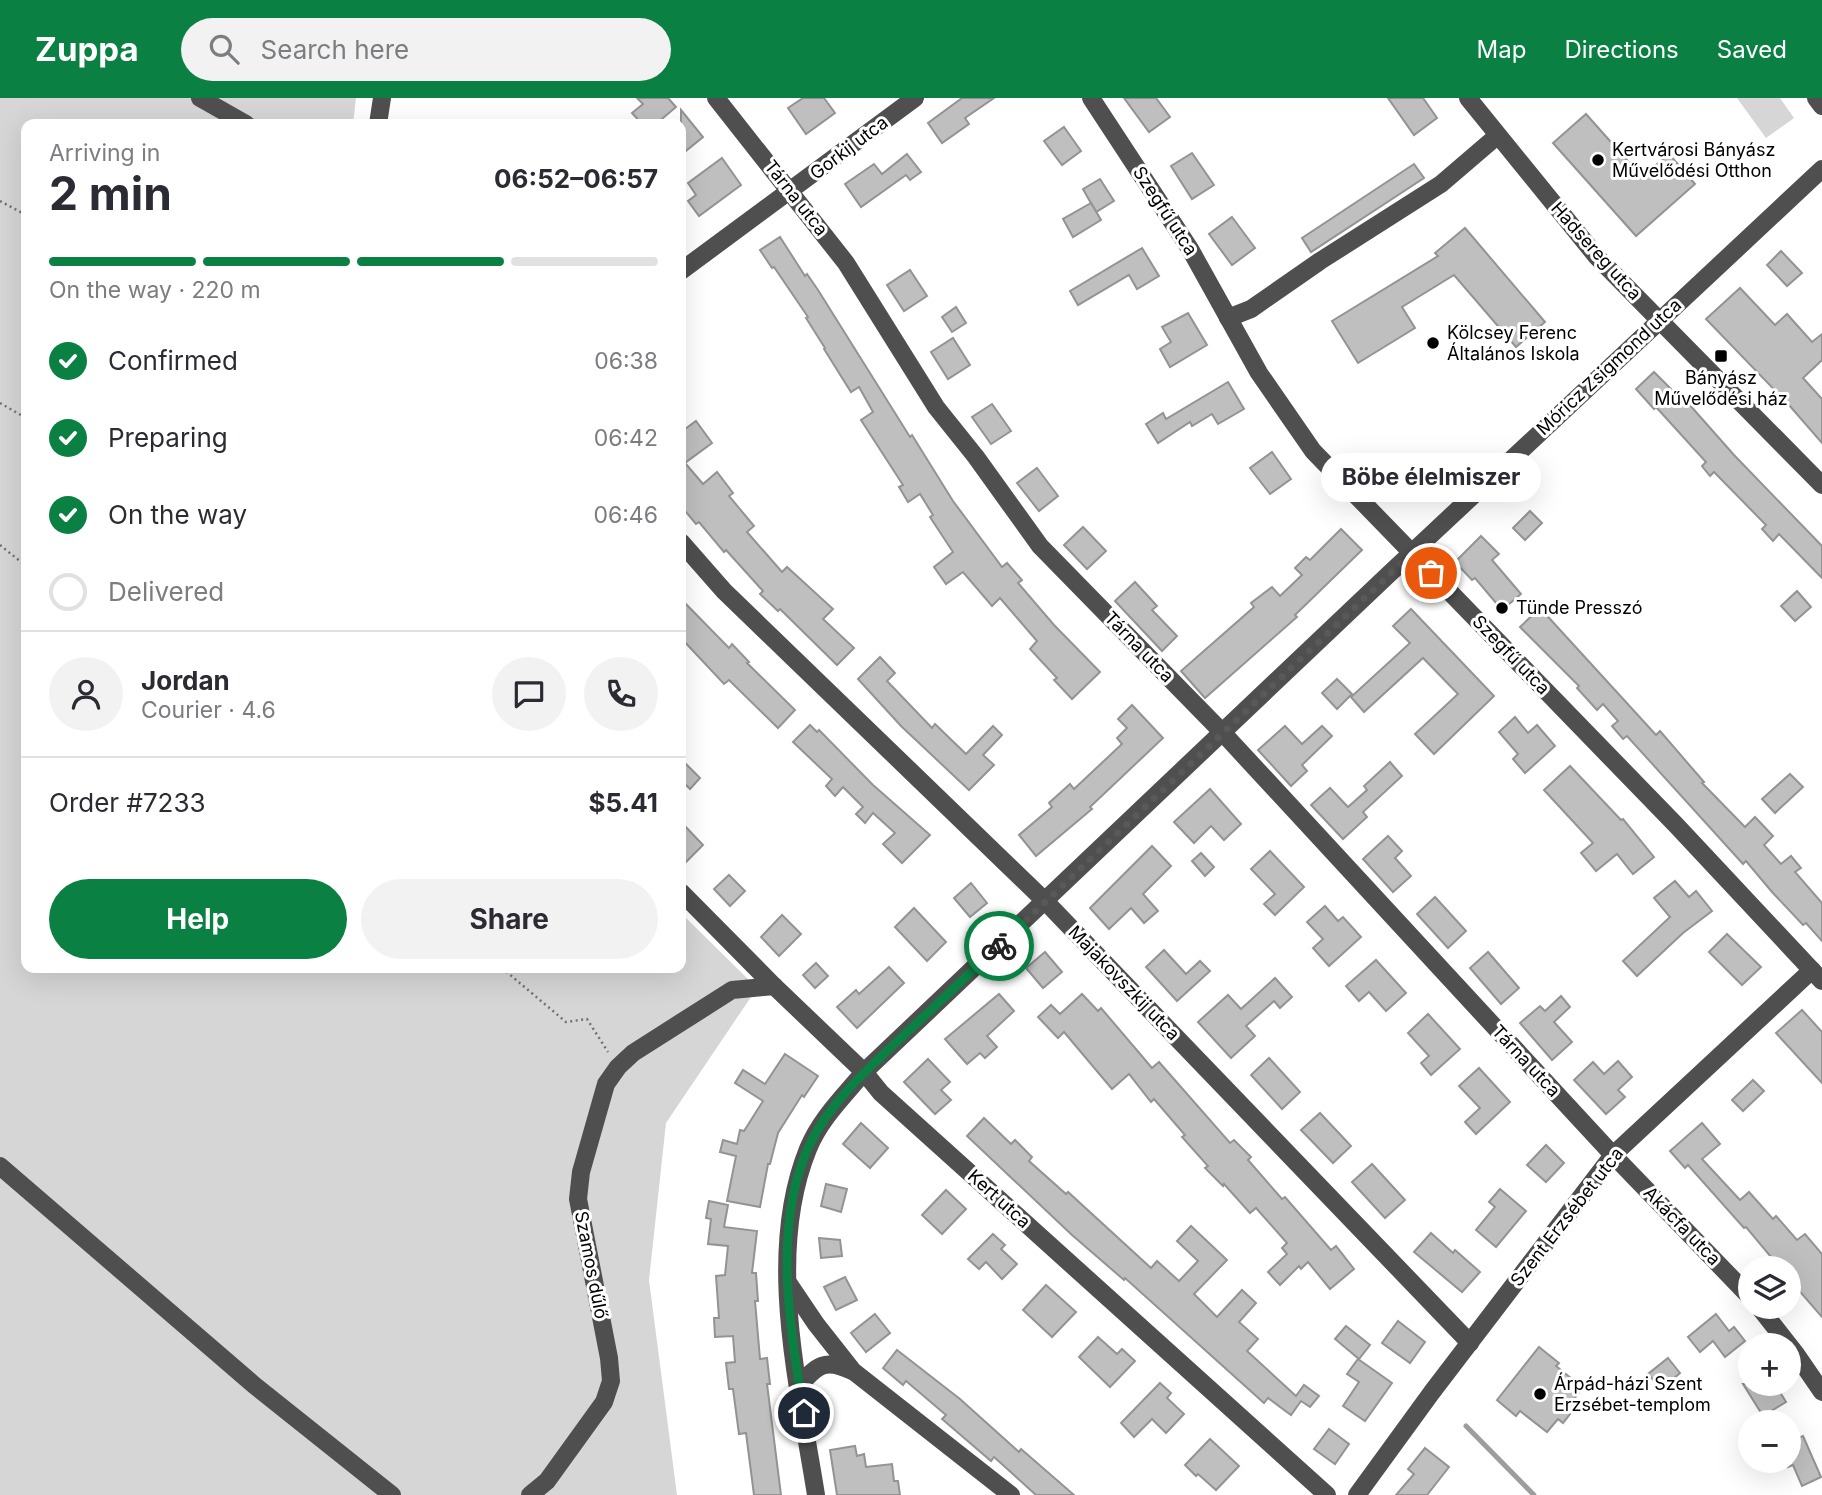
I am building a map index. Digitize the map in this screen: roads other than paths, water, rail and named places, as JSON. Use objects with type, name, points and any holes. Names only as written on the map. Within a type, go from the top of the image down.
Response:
[{"type":"street","points":[[200,98],[237,119]]},
{"type":"street","points":[[379,119],[382,98]]},
{"type":"street","name":"Tárna utca","points":[[716,98],[846,263],[936,407],[1040,546],[1223,733],[1613,1155]]},
{"type":"street","name":"Gorkij utca","points":[[686,267],[915,98]]},
{"type":"street","name":"Szegfű utca","points":[[1091,98],[1190,249],[1259,373],[1313,451],[1676,825],[1817,975]]},
{"type":"street","name":"Hadsereg utca","points":[[1468,98],[1597,257],[1822,485]]},
{"type":"street","points":[[1816,98],[1822,106]]},
{"type":"street","points":[[1228,318],[1251,309],[1320,261],[1441,184],[1497,136]]},
{"type":"street","name":"Móricz Zsigmond utca","points":[[816,1495],[791,1327],[788,1229],[797,1179],[808,1147],[823,1120],[864,1072],[1822,169]]},
{"type":"street","name":"Majakovszkij utca","points":[[686,547],[724,591],[1046,902],[1470,1343]]},
{"type":"street","name":"Kert utca","points":[[686,897],[864,1072],[881,1093],[1327,1495]]},
{"type":"street","name":"Szent Erzsébet utca","points":[[1357,1495],[1613,1155],[1817,975]]},
{"type":"street","name":"Szamos dűlő","points":[[530,1495],[547,1482],[604,1402],[611,1381],[609,1358],[578,1199],[581,1171],[606,1084],[618,1067],[633,1053],[732,990],[774,986]]},
{"type":"street","name":"Akácfa utca","points":[[1613,1155],[1738,1285]]},
{"type":"street","points":[[0,1166],[254,1385],[392,1495]]},
{"type":"street","points":[[788,1281],[816,1324],[853,1371]]},
{"type":"street","points":[[1768,1319],[1822,1392]]},
{"type":"street","points":[[799,1386],[813,1370],[827,1363],[838,1364],[853,1371],[1011,1495]]},
{"type":"waterway","points":[[1466,1426],[1534,1495]]},
{"type":"place","name":"Kertvárosi Bányász Művelődési Otthon","points":[[1598,160]]},
{"type":"place","name":"Kölcsey Ferenc Általános Iskola","points":[[1433,343]]},
{"type":"place","name":"Bányász Művelődési ház","points":[[1721,356]]},
{"type":"place","name":"Böbe élelmiszer","points":[[1431,573]]},
{"type":"place","name":"Tünde Presszó","points":[[1502,608]]},
{"type":"place","name":"Árpád-házi Szent Erzsébet-templom","points":[[1540,1394]]}]
